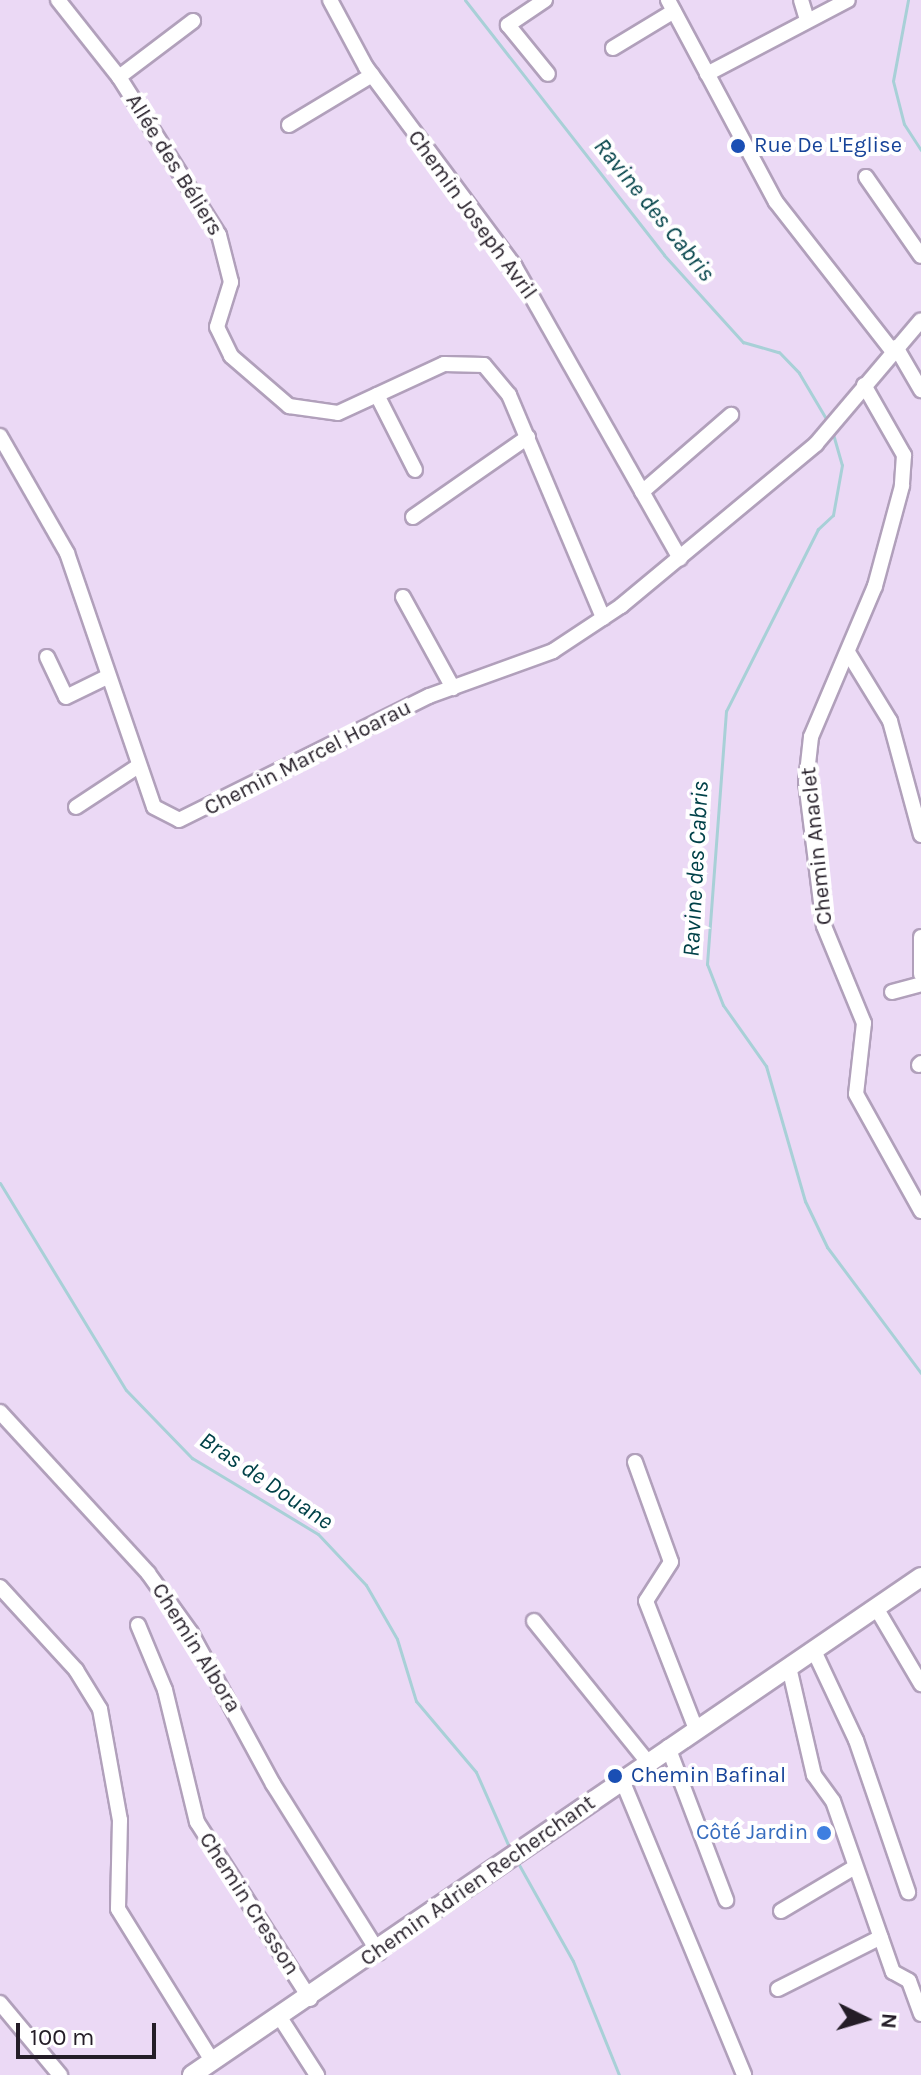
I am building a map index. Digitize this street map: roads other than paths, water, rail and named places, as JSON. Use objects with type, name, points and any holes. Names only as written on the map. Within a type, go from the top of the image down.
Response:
[{"type":"main road","name":"Chemin Adrien Recherchant","points":[[192,2075],[379,1953],[695,1727],[815,1653],[878,1611],[921,1577]]},
{"type":"street","name":"Allée des Béliers","points":[[58,0],[119,77],[219,235],[231,282],[217,327],[231,356],[289,406],[338,413],[444,364],[473,361],[509,395],[603,618]]},
{"type":"street","name":"Chemin Joseph Avril","points":[[330,0],[372,75],[515,267],[680,559]]},
{"type":"street","points":[[545,0],[508,25],[548,74]]},
{"type":"street","points":[[801,0],[807,20]]},
{"type":"street","points":[[707,74],[848,0]]},
{"type":"street","points":[[613,48],[671,5],[776,202],[894,348],[921,390]]},
{"type":"street","points":[[119,77],[193,21]]},
{"type":"street","points":[[289,125],[372,75]]},
{"type":"street","points":[[866,177],[921,256]]},
{"type":"street","name":"Chemin Marcel Hoarau","points":[[0,436],[67,553],[105,678],[154,807],[179,820],[453,688],[553,651],[603,618],[680,559],[829,430],[894,348],[921,320]]},
{"type":"street","name":"Chemin Anaclet","points":[[864,385],[905,466],[875,586],[807,759],[820,900],[829,943],[864,1023],[856,1094],[921,1211]]},
{"type":"street","points":[[377,395],[415,470]]},
{"type":"street","points":[[642,492],[731,415]]},
{"type":"street","points":[[413,517],[528,437]]},
{"type":"street","points":[[403,597],[453,688]]},
{"type":"street","points":[[849,654],[890,721],[914,783],[921,835]]},
{"type":"street","points":[[47,657],[66,703],[105,678]]},
{"type":"street","points":[[76,807],[137,767]]},
{"type":"street","points":[[921,937],[921,974]]},
{"type":"street","points":[[892,992],[921,984]]},
{"type":"street","name":"Chemin Albora","points":[[0,1412],[148,1573],[191,1633],[273,1784],[379,1953]]},
{"type":"street","points":[[635,1462],[671,1562],[646,1601],[695,1727]]},
{"type":"street","points":[[0,1587],[76,1670],[100,1709],[120,1820],[118,1909],[213,2062]]},
{"type":"street","points":[[878,1611],[921,1684]]},
{"type":"street","points":[[534,1621],[647,1761]]},
{"type":"street","name":"Chemin Cresson","points":[[138,1625],[162,1678],[197,1822],[310,1999]]},
{"type":"street","points":[[815,1653],[856,1740],[908,1892]]},
{"type":"street","points":[[789,1667],[800,1737],[881,1937],[921,2013]]},
{"type":"street","points":[[668,1747],[726,1900]]},
{"type":"street","points":[[622,1780],[744,2075]]},
{"type":"street","points":[[781,1911],[855,1867]]},
{"type":"street","points":[[778,1989],[881,1937]]},
{"type":"street","points":[[0,2003],[60,2075]]},
{"type":"street","points":[[281,2019],[317,2075]]},
{"type":"waterway","name":"Ravine des Cabris","points":[[465,0],[664,255],[743,342],[779,352],[799,373],[828,422]]},
{"type":"waterway","points":[[908,0],[893,81],[904,124],[921,150]]},
{"type":"waterway","name":"Ravine des Cabris","points":[[833,434],[842,465],[833,515],[818,529],[726,711],[707,964],[723,1005],[766,1066],[805,1201],[827,1247],[921,1373]]},
{"type":"waterway","name":"Bras de Douane","points":[[0,1183],[126,1390],[192,1458],[318,1534],[366,1585],[397,1639],[416,1701],[476,1772],[510,1849]]},
{"type":"waterway","name":"Bras de Douane","points":[[518,1863],[573,1961],[619,2075]]},
{"type":"place","name":"Rue De L'Eglise","points":[[738,146]]},
{"type":"place","name":"Chemin Bafinal","points":[[615,1776]]},
{"type":"place","name":"Côté Jardin","points":[[824,1833]]}]
